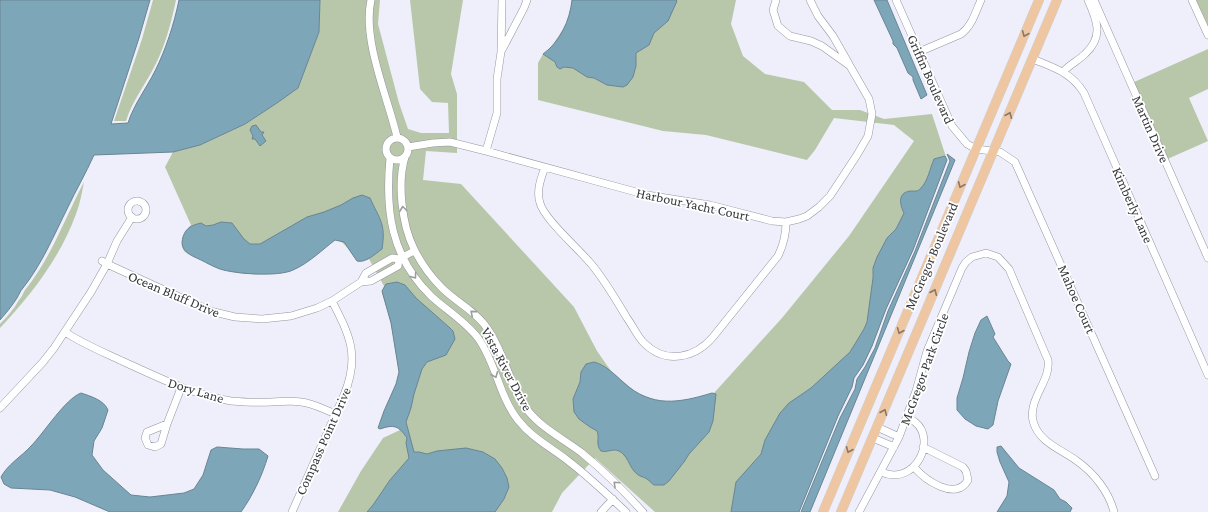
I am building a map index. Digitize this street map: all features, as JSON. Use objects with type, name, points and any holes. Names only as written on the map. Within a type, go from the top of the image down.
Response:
[{"type":"main road","name":"McGregor Boulevard","points":[[823,512],[1039,0]]},
{"type":"main road","name":"McGregor Boulevard","points":[[841,512],[1057,0]]},
{"type":"street","points":[[371,0],[370,25],[373,48],[396,137]]},
{"type":"street","points":[[486,151],[497,113],[498,69],[501,52],[502,0]]},
{"type":"street","points":[[501,52],[527,0]]},
{"type":"street","name":"Harbour Yacht Court","points":[[776,0],[773,10],[775,19],[778,26],[784,32],[790,36],[811,41],[822,46],[850,66]]},
{"type":"street","name":"Harbour Yacht Court","points":[[408,147],[450,142],[633,192],[710,205],[772,221],[786,222],[807,216],[830,196],[868,136],[872,114],[869,99],[837,41],[818,16],[810,0]]},
{"type":"street","name":"Griffin Boulevard","points":[[896,0],[952,126],[967,144],[976,149]]},
{"type":"street","points":[[919,52],[961,34],[966,30],[981,0]]},
{"type":"street","points":[[1063,72],[1068,66],[1090,49],[1098,33],[1096,19],[1088,0]]},
{"type":"street","name":"Martin Drive","points":[[1094,0],[1208,258]]},
{"type":"street","points":[[1192,0],[1208,35]]},
{"type":"street","name":"Kimberly Lane","points":[[1033,58],[1063,72],[1075,81],[1087,99],[1208,375]]},
{"type":"street","points":[[396,137],[406,141],[408,147],[405,157],[398,160],[390,158],[386,152],[386,144],[391,139],[396,137]]},
{"type":"street","name":"Mahoe Court","points":[[976,149],[1000,152],[1016,162],[1155,476]]},
{"type":"street","name":"Vista River Drive","points":[[405,157],[402,176],[402,206],[414,251],[434,279],[448,293],[476,316],[490,332],[500,349],[516,390],[530,413],[541,424],[594,463],[619,486],[643,512]]},
{"type":"street","name":"Vista River Drive","points":[[390,158],[388,195],[389,210],[401,258],[429,294],[464,323],[478,339],[490,362],[509,406],[519,421],[533,436],[586,474],[626,512]]},
{"type":"street","points":[[544,167],[539,196],[542,210],[598,272],[644,343],[655,351],[670,356],[686,355],[699,350],[708,342],[778,256],[786,235],[786,222]]},
{"type":"street","points":[[0,408],[43,362],[65,332],[91,292],[104,263],[132,217]]},
{"type":"street","points":[[401,258],[414,251]]},
{"type":"street","name":"McGregor Park Circle","points":[[859,512],[899,436],[907,417],[927,351],[962,268],[972,257],[979,254],[992,254],[998,257],[1009,269],[1048,360],[1049,367],[1033,408],[1032,415],[1035,428],[1044,439],[1076,460],[1088,470],[1104,489],[1114,512]]},
{"type":"street","name":"Ocean Bluff Drive","points":[[104,263],[210,311],[235,317],[262,319],[291,316],[317,308],[332,301],[361,282],[371,281],[398,266],[401,258],[392,258],[379,265],[366,273],[361,282]]},
{"type":"street","points":[[379,265],[384,274]]},
{"type":"street","name":"Compass Point Drive","points":[[292,512],[349,384],[352,360],[351,346],[348,332],[332,301]]},
{"type":"street","name":"Dory Lane","points":[[65,332],[92,347],[181,388],[234,401],[302,402],[315,405],[336,414]]},
{"type":"street","points":[[167,424],[181,388]]},
{"type":"street","points":[[881,472],[895,476],[906,472],[914,466],[920,457],[924,437],[918,425],[907,417]]},
{"type":"street","name":"McGregor Park Circle","points":[[877,427],[899,436]]},
{"type":"street","points":[[873,438],[894,447]]},
{"type":"street","points":[[914,466],[919,473],[928,479],[952,490],[962,488],[968,480],[966,471],[963,467],[923,447]]},
{"type":"street","points":[[601,512],[613,499]]},
{"type":"green space","points":[[153,0],[176,0],[167,37],[149,77],[134,101],[126,121],[114,121],[142,39]]},
{"type":"green space","points":[[320,0],[380,0],[378,24],[399,103],[408,129],[421,133],[449,133],[448,103],[432,102],[420,89],[410,0],[463,0],[451,74],[457,94],[457,153],[426,151],[423,180],[461,184],[574,307],[597,351],[611,371],[637,393],[659,401],[686,401],[714,393],[782,318],[849,236],[914,141],[894,125],[834,118],[815,150],[807,160],[706,135],[663,131],[538,100],[538,63],[543,54],[550,49],[567,23],[572,0],[736,0],[731,24],[743,56],[765,74],[804,82],[832,110],[860,110],[884,119],[932,114],[947,160],[913,250],[886,309],[872,346],[863,365],[854,378],[852,387],[838,416],[799,512],[655,512],[595,458],[562,493],[552,512],[338,512],[361,471],[383,438],[400,430],[393,426],[382,429],[378,428],[396,384],[399,372],[391,323],[382,293],[384,286],[369,259],[361,262],[357,261],[345,245],[335,240],[301,266],[290,271],[274,274],[232,272],[214,266],[185,252],[182,241],[186,230],[191,225],[165,167],[173,152],[200,145],[245,124],[298,88],[319,32]]},
{"type":"green space","points":[[1196,0],[1208,0],[1208,31]]},
{"type":"green space","points":[[1208,49],[1208,89],[1189,98],[1208,141],[1163,161],[1132,83]]},
{"type":"green space","points":[[84,182],[77,210],[62,246],[44,275],[0,328],[0,324],[15,307],[43,265]]},
{"type":"water","points":[[0,0],[150,0],[111,124],[128,123],[133,109],[163,54],[179,0],[320,0],[319,32],[298,88],[245,124],[200,145],[173,152],[94,155],[42,259],[15,301],[0,320]]},
{"type":"water","points":[[572,0],[677,1],[668,21],[654,33],[649,45],[636,53],[636,66],[633,77],[627,85],[623,87],[607,85],[594,78],[587,77],[573,68],[564,67],[560,69],[557,67],[555,62],[543,54],[559,37],[563,30],[569,15]]},
{"type":"water","points":[[874,0],[887,0],[927,95],[921,99],[913,77],[908,73],[897,48],[893,44]]},
{"type":"water","points":[[256,125],[261,132],[264,132],[262,135],[266,141],[260,146],[255,139],[252,139],[253,136],[250,130],[252,126]]},
{"type":"water","points":[[947,154],[955,160],[810,512],[801,512],[840,418],[855,389],[857,379],[875,348],[888,311],[915,251],[950,161]]},
{"type":"water","points":[[945,156],[947,160],[913,250],[886,309],[872,346],[863,365],[854,378],[852,387],[838,416],[799,512],[731,512],[736,482],[761,454],[765,440],[780,413],[789,403],[811,388],[850,352],[864,329],[867,322],[873,268],[887,238],[896,229],[904,213],[901,206],[901,197],[906,192],[920,189],[927,178],[934,159]]},
{"type":"water","points":[[362,195],[370,198],[383,228],[382,249],[364,261],[357,261],[344,242],[335,240],[310,260],[293,270],[278,274],[246,273],[227,271],[215,267],[189,254],[183,246],[182,242],[184,234],[190,227],[201,223],[206,226],[221,222],[232,223],[244,239],[250,244],[260,244],[307,217],[324,212]]},
{"type":"water","points":[[397,282],[405,285],[416,298],[450,328],[453,331],[455,339],[446,355],[427,362],[422,369],[406,422],[414,452],[427,454],[437,451],[466,448],[483,452],[495,459],[507,478],[509,487],[504,499],[495,512],[367,512],[390,480],[409,458],[406,443],[407,438],[399,429],[393,426],[380,429],[378,428],[396,384],[399,372],[391,323],[382,291],[386,284]]},
{"type":"water","points":[[987,316],[995,334],[993,337],[1011,364],[998,401],[993,425],[988,429],[976,426],[965,419],[957,410],[957,398],[975,333],[981,320]]},
{"type":"water","points":[[594,362],[606,368],[634,391],[655,400],[677,401],[712,393],[716,394],[713,421],[709,432],[689,454],[669,481],[664,485],[654,485],[647,479],[637,474],[632,469],[628,460],[619,451],[601,451],[598,446],[597,431],[579,419],[574,412],[573,399],[580,382],[581,372],[586,364]]},
{"type":"water","points":[[81,393],[100,401],[108,410],[102,428],[94,441],[92,455],[103,470],[131,495],[150,497],[184,493],[194,489],[203,475],[211,450],[217,447],[259,449],[268,456],[257,485],[241,512],[110,512],[75,497],[50,490],[11,488],[4,484],[1,477],[7,468],[31,446],[68,402]]},
{"type":"water","points":[[1001,446],[1019,468],[1054,490],[1060,499],[1072,508],[1070,512],[997,512],[1007,496],[1009,482],[997,452],[997,447]]}]
